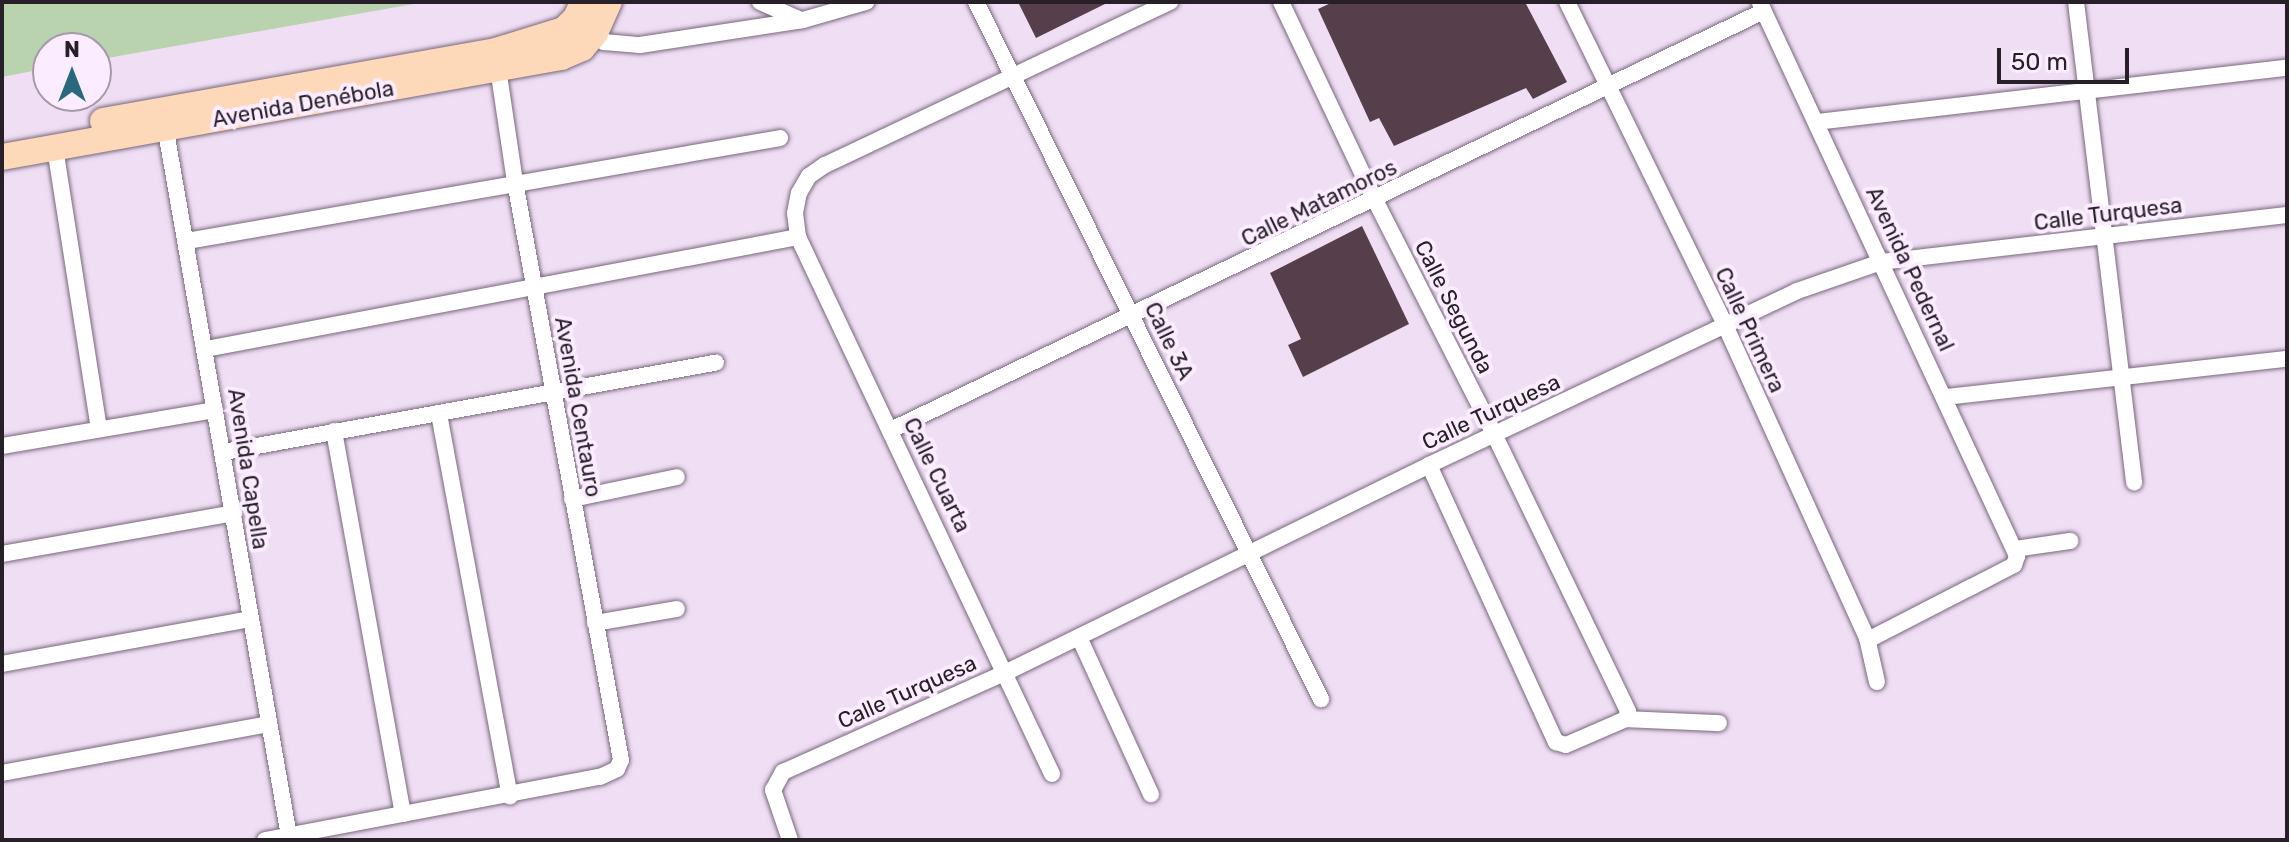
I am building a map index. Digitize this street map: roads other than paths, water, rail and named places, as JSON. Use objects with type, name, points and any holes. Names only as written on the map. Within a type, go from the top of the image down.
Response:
[{"type":"main road","points":[[581,14],[609,2]]},
{"type":"main road","name":"Avenida Denébola","points":[[2,139],[164,119],[497,61],[564,30],[581,14]]},
{"type":"main road","name":"Avenida Denébola","points":[[2,157],[55,148],[164,119]]},
{"type":"street","points":[[760,2],[803,20]]},
{"type":"street","points":[[581,14],[604,42],[640,45],[803,20],[866,2]]},
{"type":"street","name":"Calle 3A","points":[[976,2],[1321,699]]},
{"type":"street","points":[[1012,77],[1170,2]]},
{"type":"street","name":"Calle Segunda","points":[[1281,2],[1375,200],[1495,436],[1628,711],[1626,719]]},
{"type":"street","name":"Calle Primera","points":[[1567,2],[1725,325],[1867,638],[1877,682]]},
{"type":"street","points":[[2076,2],[2134,483]]},
{"type":"street","name":"Calle Matamoros","points":[[891,430],[1133,317],[1608,87],[1762,6]]},
{"type":"street","name":"Avenida Pedernal","points":[[1762,6],[2016,552]]},
{"type":"street","name":"Avenida Centauro","points":[[497,61],[515,182],[572,499],[621,749],[617,769],[600,777],[510,796]]},
{"type":"street","points":[[1817,122],[2287,68]]},
{"type":"street","name":"Calle Cuarta","points":[[1012,77],[825,165],[809,176],[799,193],[795,213],[798,237],[1007,672],[1052,774]]},
{"type":"street","name":"Avenida Capella","points":[[164,119],[289,836]]},
{"type":"street","points":[[187,241],[780,138]]},
{"type":"street","points":[[55,148],[99,429]]},
{"type":"street","name":"Calle Turquesa","points":[[790,840],[776,800],[774,782],[783,772],[1007,672],[1429,465],[1797,291],[1881,262],[2287,215]]},
{"type":"street","points":[[206,349],[798,237]]},
{"type":"street","points":[[1946,397],[2122,380],[2287,359]]},
{"type":"street","points":[[224,452],[716,363]]},
{"type":"street","points":[[2,446],[215,410]]},
{"type":"street","points":[[265,840],[510,796],[439,414]]},
{"type":"street","points":[[334,431],[403,814]]},
{"type":"street","points":[[1429,465],[1556,742],[1561,746],[1626,719],[1719,723]]},
{"type":"street","points":[[572,499],[677,477]]},
{"type":"street","points":[[2,554],[234,513]]},
{"type":"street","points":[[1867,638],[2014,565],[2016,552],[2070,541]]},
{"type":"street","points":[[595,623],[677,609]]},
{"type":"street","points":[[2,664],[250,619]]},
{"type":"street","points":[[1079,637],[1151,794]]},
{"type":"street","points":[[2,773],[269,724]]}]
